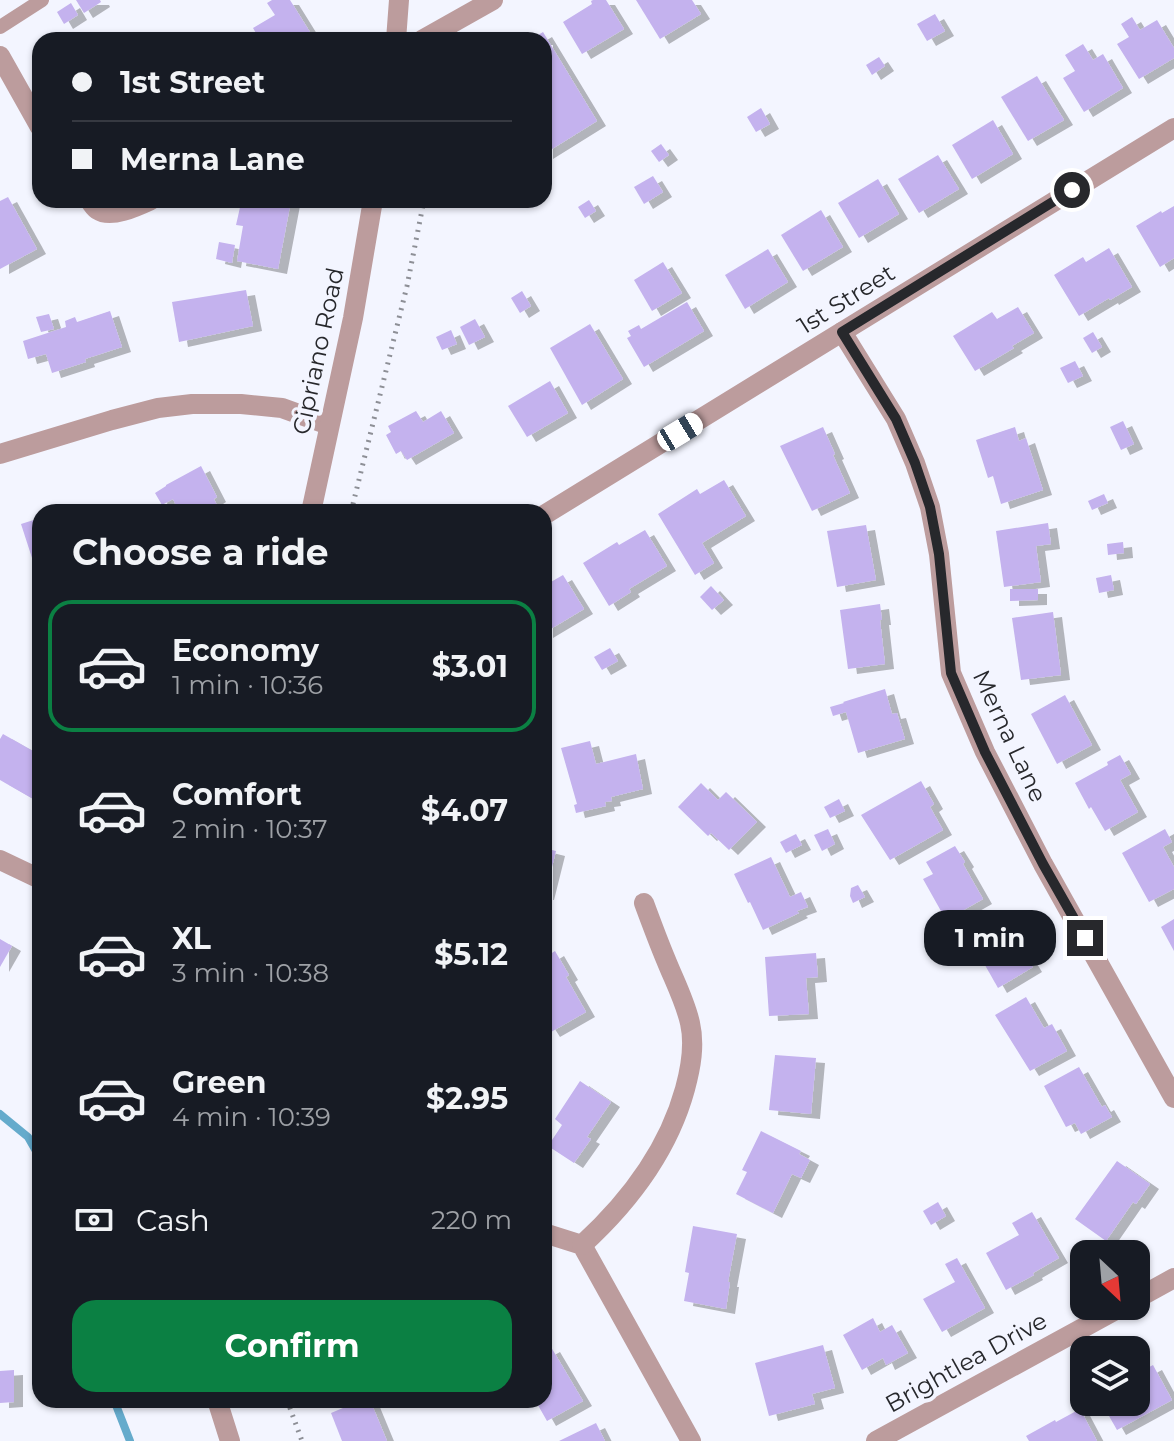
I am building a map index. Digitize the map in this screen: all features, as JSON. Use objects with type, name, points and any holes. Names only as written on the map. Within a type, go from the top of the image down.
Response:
[{"type":"street","points":[[397,32],[399,0]]},
{"type":"street","points":[[436,32],[493,0]]},
{"type":"street","points":[[0,56],[32,113]]},
{"type":"street","name":"1st Street","points":[[552,510],[1174,128]]},
{"type":"street","points":[[98,208],[107,213],[129,208]]},
{"type":"street","name":"Cipriano Road","points":[[313,504],[353,318],[372,208]]},
{"type":"street","name":"Merna Lane","points":[[842,332],[896,419],[930,507],[939,554],[951,673],[979,739],[1043,864],[1174,1098]]},
{"type":"street","points":[[0,454],[127,416],[192,404],[282,408],[329,425]]},
{"type":"street","points":[[0,860],[32,875]]},
{"type":"street","points":[[582,1245],[619,1208],[648,1171],[670,1133],[690,1070],[690,1023],[644,903]]},
{"type":"street","points":[[552,1236],[582,1245],[691,1441]]},
{"type":"street","points":[[1150,1291],[1174,1278]]},
{"type":"street","name":"Brightlea Drive","points":[[876,1441],[1097,1320]]},
{"type":"street","points":[[220,1408],[230,1441]]},
{"type":"lane","points":[[0,27],[42,0]]},
{"type":"path","points":[[353,504],[407,286],[422,208]]},
{"type":"path","points":[[290,1408],[302,1441]]},
{"type":"building","points":[[76,0],[100,0],[101,2],[84,13]]},
{"type":"building","points":[[290,0],[310,32],[255,32],[253,28],[275,15],[267,3]]},
{"type":"building","points":[[593,0],[606,0],[624,29],[582,54],[563,22],[592,4]]},
{"type":"building","points":[[636,0],[692,0],[701,14],[660,39]]},
{"type":"building","points":[[71,3],[78,15],[64,24],[57,12]]},
{"type":"building","points":[[935,14],[945,31],[927,41],[917,24]]},
{"type":"building","points":[[1132,17],[1140,30],[1157,20],[1174,48],[1174,58],[1139,79],[1117,44],[1129,37],[1121,24]]},
{"type":"building","points":[[1083,44],[1093,60],[1103,54],[1123,88],[1084,112],[1063,78],[1075,71],[1065,55]]},
{"type":"building","points":[[552,47],[597,121],[552,149]]},
{"type":"building","points":[[879,57],[885,66],[872,75],[866,65]]},
{"type":"building","points":[[1037,76],[1064,120],[1028,141],[1001,97]]},
{"type":"building","points":[[761,108],[770,124],[756,132],[747,117]]},
{"type":"building","points":[[993,120],[1013,154],[972,179],[952,145]]},
{"type":"building","points":[[661,144],[669,155],[659,162],[651,151]]},
{"type":"building","points":[[938,155],[959,189],[919,213],[898,179]]},
{"type":"building","points":[[653,176],[663,192],[644,204],[634,187]]},
{"type":"building","points":[[878,179],[899,214],[859,238],[838,203]]},
{"type":"building","points":[[8,197],[37,249],[0,269],[0,201]]},
{"type":"building","points":[[589,200],[596,211],[585,218],[578,207]]},
{"type":"building","points":[[1174,206],[1174,258],[1160,267],[1136,226]]},
{"type":"building","points":[[240,208],[290,208],[278,269],[237,261],[243,226],[236,225]]},
{"type":"building","points":[[821,210],[843,247],[803,271],[781,235]]},
{"type":"building","points":[[219,242],[235,245],[232,263],[216,259]]},
{"type":"building","points":[[1109,248],[1132,287],[1079,316],[1054,275],[1083,257],[1086,262]]},
{"type":"building","points":[[768,249],[788,282],[745,309],[725,275]]},
{"type":"building","points":[[663,262],[682,293],[652,311],[634,280]]},
{"type":"building","points":[[246,290],[253,326],[179,342],[172,302]]},
{"type":"building","points":[[522,291],[531,306],[520,313],[511,298]]},
{"type":"building","points":[[687,302],[704,331],[644,367],[627,338],[631,336],[628,331],[639,325],[641,329]]},
{"type":"building","points":[[1018,307],[1034,333],[975,371],[953,336],[992,312],[997,319]]},
{"type":"building","points":[[110,311],[122,347],[52,373],[46,354],[28,359],[23,341],[66,327],[65,321],[75,317],[77,322]]},
{"type":"building","points":[[49,314],[54,329],[41,332],[36,317]]},
{"type":"building","points":[[475,319],[485,337],[469,345],[460,327]]},
{"type":"building","points":[[590,324],[623,379],[582,405],[550,348]]},
{"type":"building","points":[[451,330],[457,344],[442,350],[436,337]]},
{"type":"building","points":[[1093,332],[1102,347],[1092,353],[1083,338]]},
{"type":"building","points":[[1075,361],[1083,376],[1068,383],[1060,368]]},
{"type":"building","points":[[550,381],[568,413],[527,437],[508,406]]},
{"type":"building","points":[[416,411],[423,422],[441,411],[454,433],[407,460],[401,451],[396,454],[386,435],[391,432],[388,426]]},
{"type":"building","points":[[1123,421],[1134,444],[1121,450],[1110,427]]},
{"type":"building","points":[[823,427],[850,493],[812,511],[780,446]]},
{"type":"building","points":[[1015,427],[1019,441],[1026,438],[1043,490],[1001,504],[993,476],[988,478],[976,440]]},
{"type":"building","points":[[201,466],[217,497],[214,499],[216,504],[175,504],[173,499],[161,504],[155,493]]},
{"type":"building","points":[[724,480],[746,516],[702,543],[714,563],[695,575],[658,514],[697,489],[700,494]]},
{"type":"building","points":[[1104,494],[1108,503],[1092,510],[1088,501]]},
{"type":"building","points":[[32,521],[32,558],[21,524]]},
{"type":"building","points":[[1048,523],[1051,544],[1036,546],[1041,582],[1004,587],[996,531]]},
{"type":"building","points":[[866,525],[876,580],[837,587],[827,531]]},
{"type":"building","points":[[645,530],[667,566],[629,589],[631,592],[609,606],[583,563],[617,542],[619,545]]},
{"type":"building","points":[[1123,542],[1124,553],[1108,555],[1107,544]]},
{"type":"building","points":[[563,575],[584,609],[552,628],[552,581]]},
{"type":"building","points":[[1111,575],[1114,590],[1099,593],[1096,578]]},
{"type":"building","points":[[711,586],[724,600],[712,610],[700,597]]},
{"type":"building","points":[[1010,589],[1038,589],[1038,600],[1010,601]]},
{"type":"building","points":[[880,604],[885,664],[848,669],[840,610]]},
{"type":"building","points":[[1053,612],[1061,675],[1021,680],[1012,618]]},
{"type":"building","points":[[610,648],[618,661],[602,670],[594,657]]},
{"type":"building","points":[[885,689],[892,714],[897,713],[905,739],[858,753],[846,712],[833,716],[830,707]]},
{"type":"building","points":[[1065,695],[1092,745],[1057,764],[1031,714]]},
{"type":"building","points":[[3,734],[32,750],[32,798],[0,780],[0,739]]},
{"type":"building","points":[[590,741],[596,764],[636,754],[643,789],[611,797],[612,801],[605,802],[606,806],[576,813],[574,805],[577,804],[561,748]]},
{"type":"building","points":[[1120,755],[1131,774],[1120,780],[1138,812],[1105,831],[1075,783]]},
{"type":"building","points":[[921,781],[934,804],[930,807],[943,830],[890,860],[861,815]]},
{"type":"building","points":[[701,783],[718,800],[726,792],[757,822],[729,850],[711,833],[708,836],[678,807]]},
{"type":"building","points":[[839,799],[845,811],[830,818],[824,807]]},
{"type":"building","points":[[828,829],[835,844],[822,851],[814,835]]},
{"type":"building","points":[[1165,829],[1172,842],[1163,847],[1174,867],[1174,889],[1149,902],[1122,853]]},
{"type":"building","points":[[796,834],[802,845],[786,853],[780,842]]},
{"type":"building","points":[[955,846],[983,899],[946,920],[923,879],[933,874],[926,862]]},
{"type":"building","points":[[771,857],[790,897],[801,892],[808,907],[763,930],[734,874]]},
{"type":"building","points":[[858,885],[865,897],[853,903],[851,888]]},
{"type":"building","points":[[1003,918],[1033,967],[998,988],[969,937]]},
{"type":"building","points":[[1174,919],[1174,951],[1161,927]]},
{"type":"building","points":[[0,939],[12,946],[0,967]]},
{"type":"building","points":[[555,951],[569,975],[566,977],[586,1012],[552,1031],[552,953]]},
{"type":"building","points":[[816,953],[818,977],[806,978],[809,1014],[769,1016],[765,957]]},
{"type":"building","points":[[1026,997],[1044,1028],[1052,1024],[1067,1051],[1030,1071],[995,1015]]},
{"type":"building","points":[[775,1055],[816,1058],[811,1114],[769,1110]]},
{"type":"building","points":[[1079,1067],[1102,1107],[1105,1105],[1112,1117],[1081,1134],[1075,1123],[1066,1127],[1044,1086]]},
{"type":"building","points":[[580,1081],[611,1102],[574,1163],[552,1149],[552,1140],[562,1125],[555,1119]]},
{"type":"building","points":[[761,1131],[801,1151],[799,1154],[810,1160],[801,1178],[792,1174],[773,1213],[736,1194],[747,1172],[742,1170]]},
{"type":"building","points":[[1117,1161],[1150,1184],[1136,1204],[1133,1202],[1107,1240],[1075,1219]]},
{"type":"building","points":[[938,1202],[946,1216],[931,1225],[923,1211]]},
{"type":"building","points":[[1032,1212],[1059,1258],[1006,1290],[986,1253],[1019,1235],[1012,1223]]},
{"type":"building","points":[[693,1226],[737,1234],[726,1309],[684,1301],[689,1273],[685,1272]]},
{"type":"building","points":[[957,1258],[985,1308],[942,1332],[923,1299],[955,1282],[945,1264]]},
{"type":"building","points":[[873,1318],[880,1332],[892,1325],[908,1353],[886,1365],[883,1358],[862,1370],[843,1335]]},
{"type":"building","points":[[823,1345],[835,1388],[812,1394],[815,1404],[769,1416],[755,1363]]},
{"type":"building","points":[[552,1349],[583,1401],[547,1421],[540,1408],[552,1408]]},
{"type":"building","points":[[1153,1365],[1172,1400],[1150,1412],[1150,1367]]},
{"type":"building","points":[[14,1370],[14,1402],[0,1403],[0,1371]]},
{"type":"building","points":[[343,1408],[373,1408],[387,1441],[342,1441],[331,1413]]},
{"type":"building","points":[[1070,1414],[1084,1416],[1097,1441],[1029,1441],[1026,1436]]},
{"type":"building","points":[[1109,1416],[1143,1416],[1117,1430]]},
{"type":"building","points":[[596,1423],[605,1441],[559,1441]]},
{"type":"waterway","points":[[0,1114],[32,1144]]},
{"type":"waterway","points":[[117,1408],[130,1441]]},
{"type":"route","points":[[1072,190],[842,332],[896,419],[930,507],[939,554],[951,673],[985,752],[1085,938]]}]
